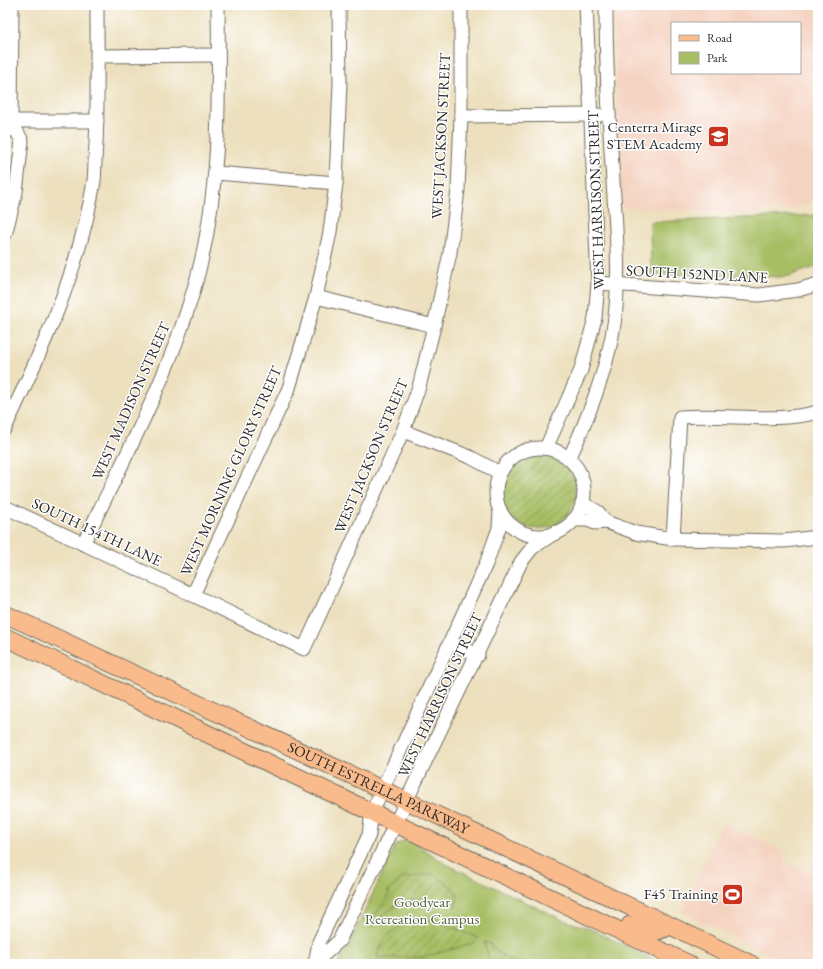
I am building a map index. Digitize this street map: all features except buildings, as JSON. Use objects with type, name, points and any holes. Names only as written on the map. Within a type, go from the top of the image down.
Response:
[{"type":"main road","name":"SOUTH ESTRELLA PARKWAY","points":[[5,614],[407,801],[751,964]]},
{"type":"main road","name":"SOUTH ESTRELLA PARKWAY","points":[[5,637],[397,823],[595,920],[689,964]]},
{"type":"main road","points":[[595,920],[616,918],[647,933],[654,933],[670,926]]},
{"type":"street","points":[[5,134],[11,121],[12,5]]},
{"type":"street","points":[[5,428],[47,338],[69,281],[83,235],[94,179],[97,121],[97,5]]},
{"type":"street","name":"WEST MADISON STREET","points":[[83,544],[158,387],[182,329],[198,277],[216,174],[218,5]]},
{"type":"street","name":"WEST MORNING GLORY STREET","points":[[193,595],[289,388],[316,297],[330,232],[336,183],[340,82],[339,5]]},
{"type":"street","name":"WEST JACKSON STREET","points":[[304,649],[402,431],[419,387],[434,326],[450,253],[458,190],[461,116],[461,5]]},
{"type":"street","name":"WEST HARRISON STREET","points":[[546,448],[581,370],[595,318],[598,283],[586,5]]},
{"type":"street","name":"WEST HARRISON STREET","points":[[569,459],[582,431],[598,388],[612,336],[617,286],[608,115],[606,5]]},
{"type":"street","points":[[97,56],[218,55]]},
{"type":"street","points":[[461,116],[608,115]]},
{"type":"street","points":[[11,121],[97,121]]},
{"type":"street","points":[[5,235],[16,192],[22,141],[11,121]]},
{"type":"street","points":[[216,174],[336,183]]},
{"type":"street","name":"SOUTH 152ND LANE","points":[[598,283],[617,286],[759,295],[798,290],[818,284]]},
{"type":"street","points":[[316,297],[434,326]]},
{"type":"street","points":[[673,539],[680,417],[701,415],[777,419],[818,412]]},
{"type":"street","points":[[402,431],[470,457],[500,473]]},
{"type":"street","points":[[532,448],[546,448],[558,452],[569,459],[578,469],[583,483],[582,503],[573,520],[556,532],[543,535],[524,532],[508,521],[500,510],[496,498],[496,486],[500,473],[508,462],[519,453],[532,448]]},
{"type":"street","points":[[582,503],[598,512],[606,522]]},
{"type":"street","name":"SOUTH 154TH LANE","points":[[5,507],[304,649]]},
{"type":"street","name":"WEST HARRISON STREET","points":[[316,963],[319,942],[369,835],[372,812],[451,643],[494,546],[499,528],[500,510]]},
{"type":"street","points":[[573,520],[587,520],[595,523],[606,522],[636,533],[673,539],[784,541],[818,537]]},
{"type":"street","name":"WEST HARRISON STREET","points":[[316,963],[339,941],[478,655],[521,562],[532,548],[556,532]]},
{"type":"street","points":[[451,643],[478,655]]},
{"type":"shaded area","name":"Centerra Mirage STEM Academy","points":[[613,5],[818,5],[818,199],[794,209],[750,213],[621,208]]},
{"type":"shaded area","points":[[723,823],[785,852],[783,860],[808,872],[818,847],[818,964],[790,964],[681,911]]},
{"type":"green space","points":[[818,215],[818,266],[786,277],[651,274],[650,222]]},
{"type":"green space","points":[[538,453],[552,456],[565,464],[573,477],[576,491],[573,505],[565,518],[552,526],[538,529],[524,526],[511,518],[503,505],[500,491],[503,477],[511,464],[524,456]]},
{"type":"green space","name":"Goodyear Recreation Campus","points":[[405,840],[413,842],[444,863],[563,920],[591,929],[662,964],[337,964],[347,949],[395,846]]},
{"type":"green space","points":[[432,874],[451,886],[458,895],[456,906],[425,899],[410,900],[395,906],[388,911],[373,927],[372,919],[390,893],[387,892],[403,878]]},
{"type":"green space","points":[[416,919],[434,920],[479,938],[474,943],[424,957],[377,958],[383,943],[390,933]]},
{"type":"green space","points":[[484,942],[489,943],[497,952],[516,964],[490,964]]},
{"type":"place","name":"Centerra Mirage STEM Academy","points":[[718,136]]},
{"type":"place","name":"F45 Training","points":[[733,894]]}]
